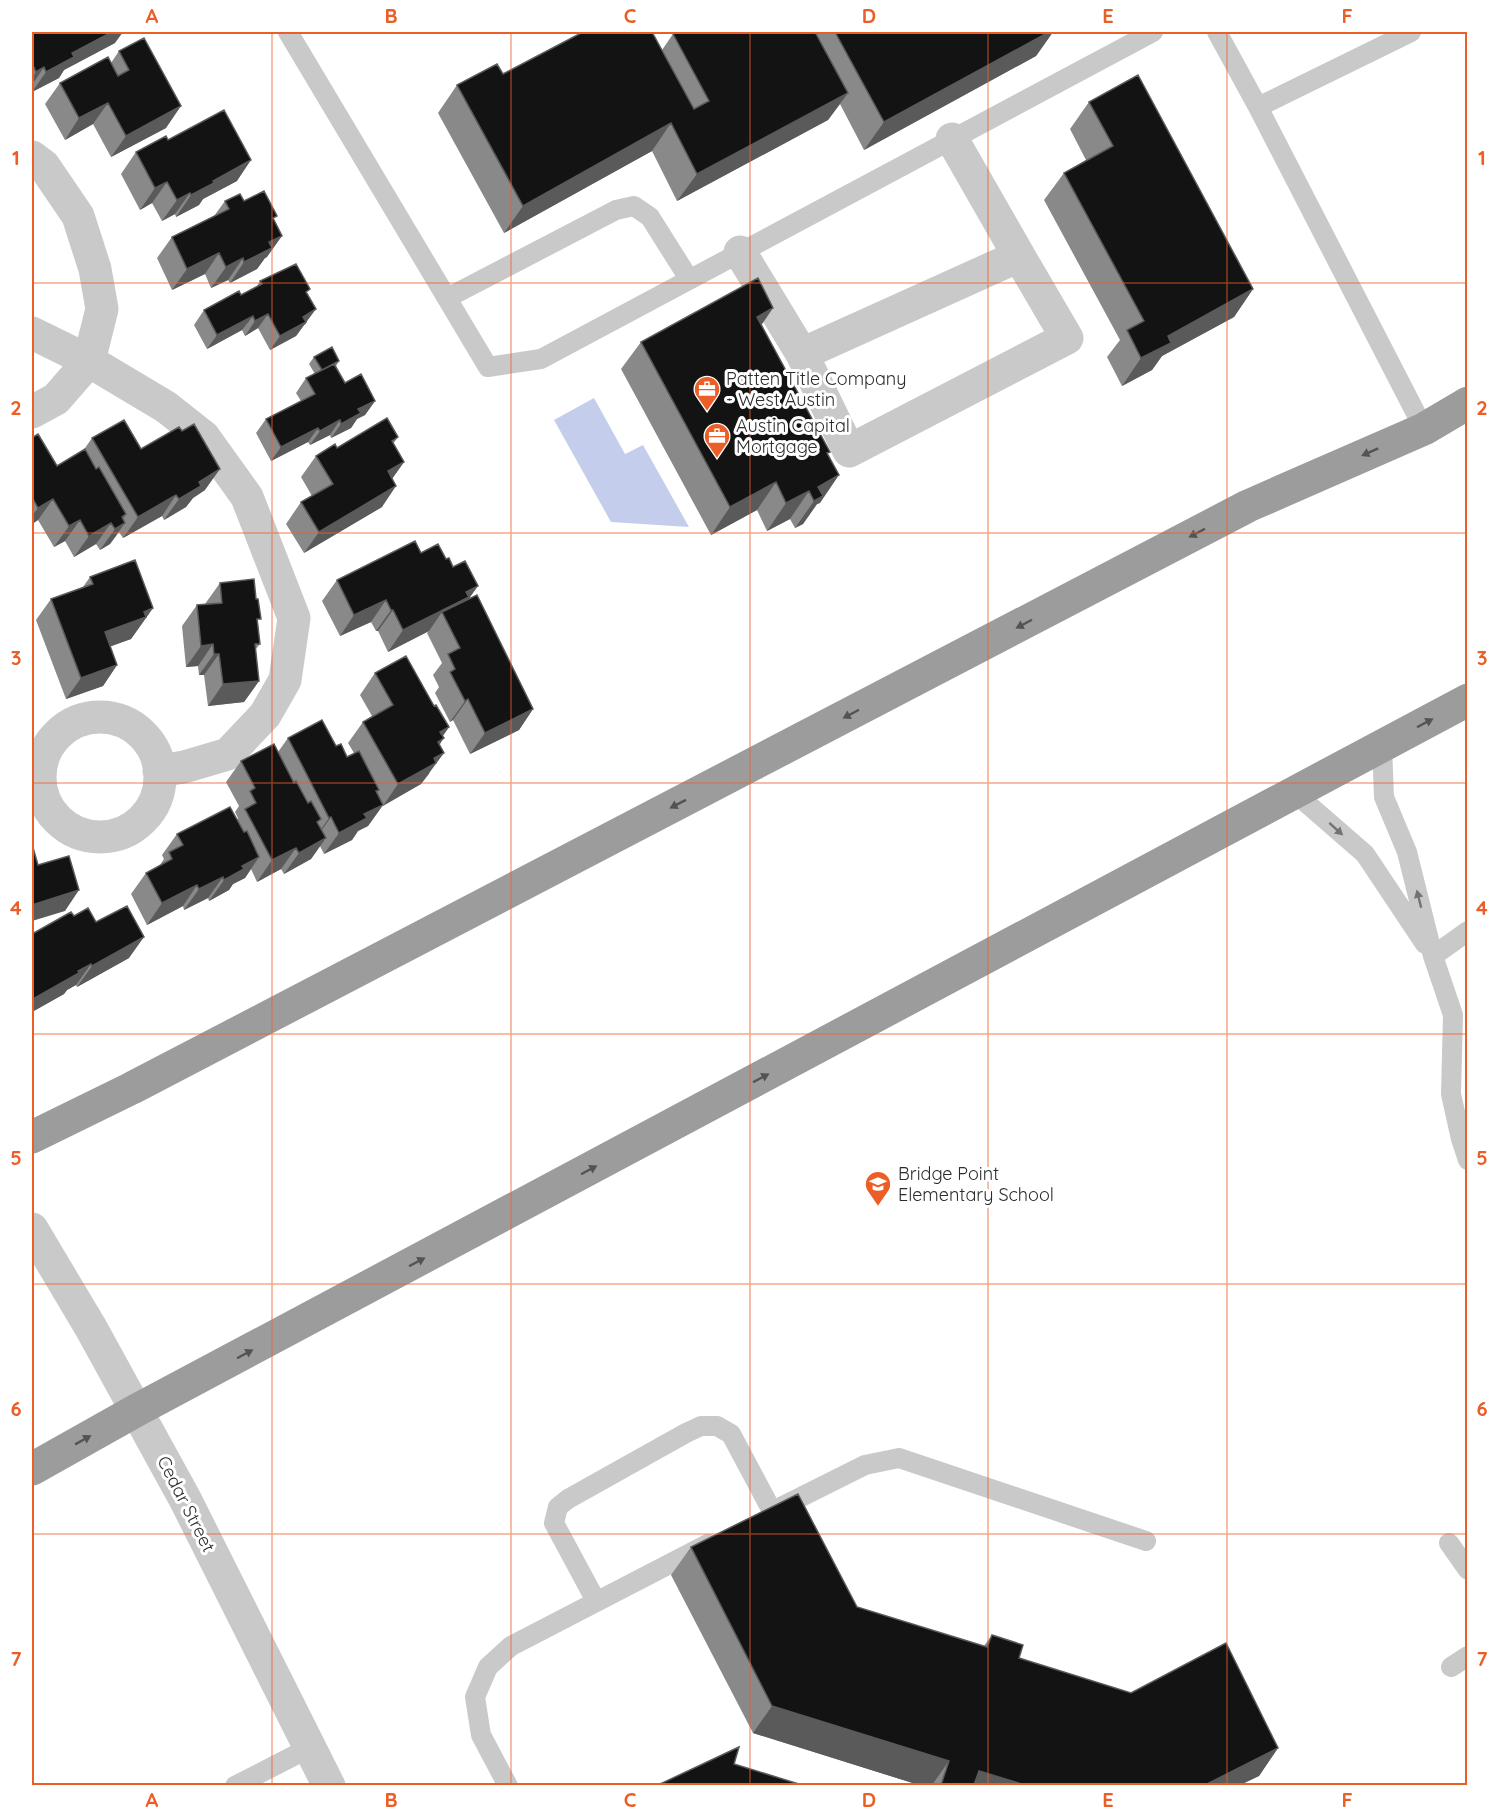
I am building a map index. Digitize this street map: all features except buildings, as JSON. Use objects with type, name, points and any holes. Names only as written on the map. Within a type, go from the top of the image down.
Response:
[{"type":"highway","points":[[32,1137],[132,1088],[1248,506],[1424,429],[1467,403]]},
{"type":"highway","points":[[32,1469],[137,1410],[1467,700]]},
{"type":"street","points":[[740,252],[801,354],[849,451],[1067,338],[952,139]]},
{"type":"street","points":[[32,157],[44,165],[78,216],[95,269],[102,309],[89,361],[56,399],[32,412]]},
{"type":"street","points":[[801,354],[1019,256]]},
{"type":"street","points":[[32,333],[89,361],[166,407],[204,437],[247,497],[294,618],[285,680],[265,715],[228,754],[184,767],[159,771]]},
{"type":"street","name":"Cedar Street","points":[[32,1229],[137,1410],[185,1499],[329,1785]]},
{"type":"lane","points":[[288,32],[488,367],[541,359],[1153,32]]},
{"type":"lane","points":[[1216,32],[1258,107],[1424,429]]},
{"type":"lane","points":[[1258,107],[1411,32]]},
{"type":"lane","points":[[447,298],[616,210],[634,206],[650,217],[689,279]]},
{"type":"lane","points":[[1382,746],[1384,797],[1407,852],[1433,956],[1453,1015],[1451,1094],[1467,1160]]},
{"type":"lane","points":[[1289,795],[1304,801],[1365,854],[1433,956]]},
{"type":"lane","points":[[1433,956],[1467,931]]},
{"type":"lane","points":[[596,1602],[554,1523],[558,1507],[568,1498],[686,1433],[701,1426],[717,1426],[731,1434],[772,1511]]},
{"type":"lane","points":[[752,1522],[865,1465],[899,1458],[1146,1542]]},
{"type":"lane","points":[[508,1785],[481,1735],[475,1697],[488,1667],[511,1646],[721,1537]]},
{"type":"lane","points":[[1449,1543],[1467,1570]]},
{"type":"lane","points":[[1451,1667],[1467,1656]]},
{"type":"lane","points":[[235,1785],[309,1748]]},
{"type":"water","points":[[594,398],[625,454],[643,445],[689,527],[611,522],[554,420]]},
{"type":"place","name":"Patten Title Company - West Austin","points":[[707,412]]},
{"type":"place","name":"Austin Capital Mortgage","points":[[717,459]]},
{"type":"place","name":"Bridge Point Elementary School","points":[[878,1207]]}]
